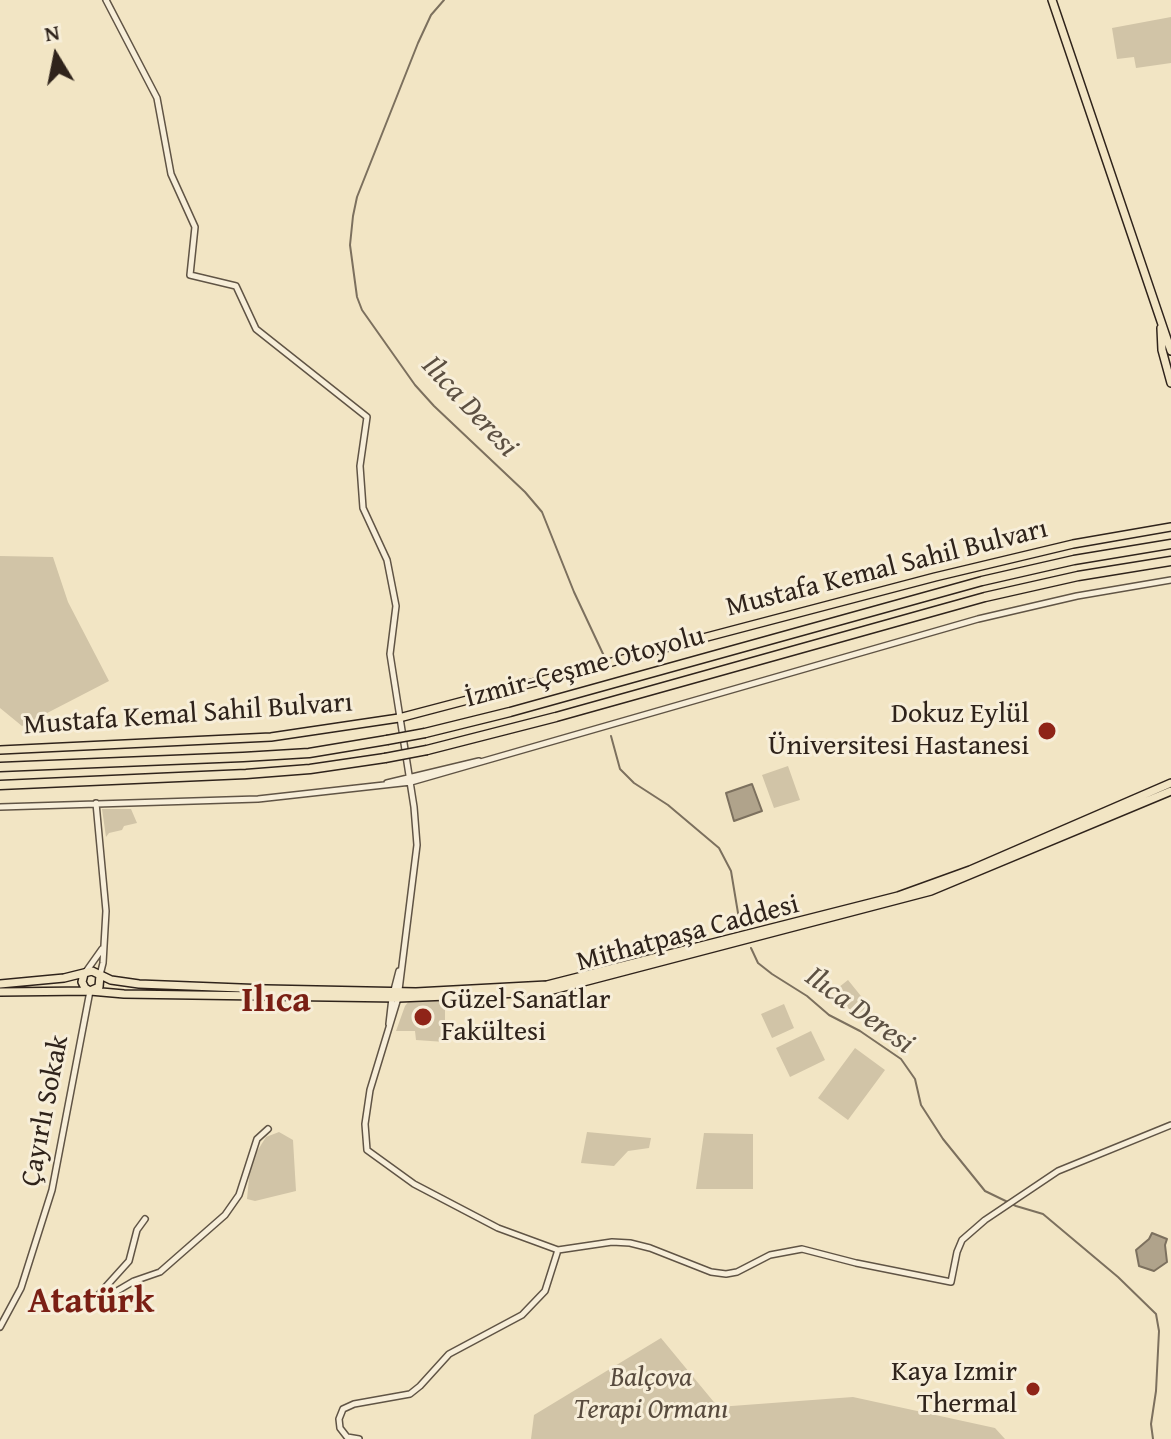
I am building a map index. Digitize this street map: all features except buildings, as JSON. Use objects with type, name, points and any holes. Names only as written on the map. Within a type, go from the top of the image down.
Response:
[{"type":"highway","name":"İzmir-Çeşme Otoyolu","points":[[0,767],[309,753],[425,733],[982,581],[1074,560],[1171,544]]},
{"type":"highway","name":"İzmir-Çeşme Otoyolu","points":[[0,785],[262,773],[310,769],[427,750],[542,721],[985,597],[1078,576],[1171,561]]},
{"type":"main road","points":[[1052,0],[1171,351]]},
{"type":"main road","points":[[1160,318],[1171,335]]},
{"type":"main road","points":[[1160,318],[1162,350],[1171,383]]},
{"type":"main road","name":"Mustafa Kemal Sahil Bulvarı","points":[[0,750],[271,737],[399,718],[935,577],[1073,544],[1171,527]]},
{"type":"main road","name":"Mithatpaşa Caddesi","points":[[0,992],[396,995],[547,985],[857,908],[951,878],[1171,783]]},
{"type":"main road","name":"Mithatpaşa Caddesi","points":[[100,975],[139,984],[408,998],[545,992],[894,903],[996,866],[1171,791]]},
{"type":"main road","points":[[0,984],[92,971],[100,975],[99,987],[90,991],[83,985],[81,979],[84,974]]},
{"type":"street","points":[[106,0],[157,98],[171,174],[195,227],[190,275],[236,286],[256,329],[367,417],[360,466],[363,508],[387,560],[396,606],[390,654],[417,845],[401,968],[389,1029]]},
{"type":"street","points":[[0,807],[258,799],[410,779],[490,759],[978,619],[1077,596],[1171,580]]},
{"type":"street","points":[[96,803],[106,911],[100,975]]},
{"type":"street","points":[[84,974],[103,948]]},
{"type":"street","name":"Çayırlı Sokak","points":[[0,1327],[21,1288],[52,1190],[90,991]]},
{"type":"street","points":[[396,995],[396,1011],[370,1090],[365,1124],[367,1150],[410,1181],[475,1217],[558,1250],[612,1242],[630,1243],[711,1272],[726,1274],[737,1272],[770,1255],[802,1249],[951,1282],[962,1240],[1003,1208],[1058,1171],[1171,1125]]},
{"type":"street","points":[[396,1011],[408,998]]},
{"type":"street","points":[[145,1219],[137,1230],[129,1261],[92,1303],[108,1306],[117,1291],[160,1272],[225,1215],[239,1195],[257,1139],[268,1129]]},
{"type":"street","points":[[359,1439],[347,1437],[340,1428],[343,1409],[354,1404],[410,1394],[449,1354],[522,1315],[545,1291],[558,1250]]},
{"type":"green space","points":[[1171,17],[1171,63],[1136,68],[1134,57],[1117,59],[1112,28]]},
{"type":"green space","points":[[0,556],[53,557],[68,602],[109,681],[22,726],[0,708]]},
{"type":"green space","points":[[788,766],[800,800],[774,808],[762,775]]},
{"type":"green space","points":[[102,809],[131,809],[137,823],[124,826],[106,837]]},
{"type":"green space","points":[[848,980],[869,1006],[855,1016],[834,991]]},
{"type":"green space","points":[[445,1000],[445,1042],[416,1040],[415,1031],[396,1031],[409,1001]]},
{"type":"green space","points":[[784,1004],[794,1028],[772,1038],[761,1014]]},
{"type":"green space","points":[[811,1031],[825,1060],[790,1077],[776,1048]]},
{"type":"green space","points":[[855,1048],[885,1070],[848,1120],[818,1098]]},
{"type":"green space","points":[[279,1132],[293,1140],[296,1191],[255,1201],[247,1199],[250,1168],[256,1153],[266,1137]]},
{"type":"green space","points":[[587,1132],[651,1138],[649,1148],[628,1151],[614,1166],[581,1163]]},
{"type":"green space","points":[[704,1133],[753,1134],[753,1189],[696,1189]]},
{"type":"green space","name":"Balçova Terapi Ormanı","points":[[661,1338],[718,1407],[853,1397],[995,1428],[1005,1439],[531,1439],[534,1415]]},
{"type":"shaded area","points":[[752,784],[762,811],[734,821],[726,793]]},
{"type":"shaded area","points":[[1152,1233],[1167,1239],[1167,1262],[1154,1271],[1139,1266],[1136,1250]]},
{"type":"waterway","name":"Ilıca Deresi","points":[[444,0],[431,15],[418,43],[357,197],[350,245],[357,297],[362,310],[415,385],[542,512],[604,656]]},
{"type":"waterway","name":"Ilıca Deresi","points":[[611,736],[620,769],[719,848],[731,871],[738,913],[744,924]]},
{"type":"waterway","name":"Ilıca Deresi","points":[[751,948],[758,963],[772,974],[807,996],[829,1015],[860,1031],[901,1059],[915,1079],[921,1105],[943,1139],[985,1191],[1016,1206],[1043,1214],[1118,1277],[1156,1314],[1159,1331],[1151,1424],[1153,1439]]},
{"type":"place","name":"Dokuz Eylül Üniversitesi Hastanesi","points":[[1047,731]]},
{"type":"place","name":"Güzel Sanatlar Fakültesi","points":[[423,1017]]},
{"type":"place","name":"Kaya Izmir Thermal","points":[[1033,1389]]},
{"type":"district","name":"Ilıca","points":[[276,1002]]},
{"type":"district","name":"Atatürk","points":[[91,1303]]}]
